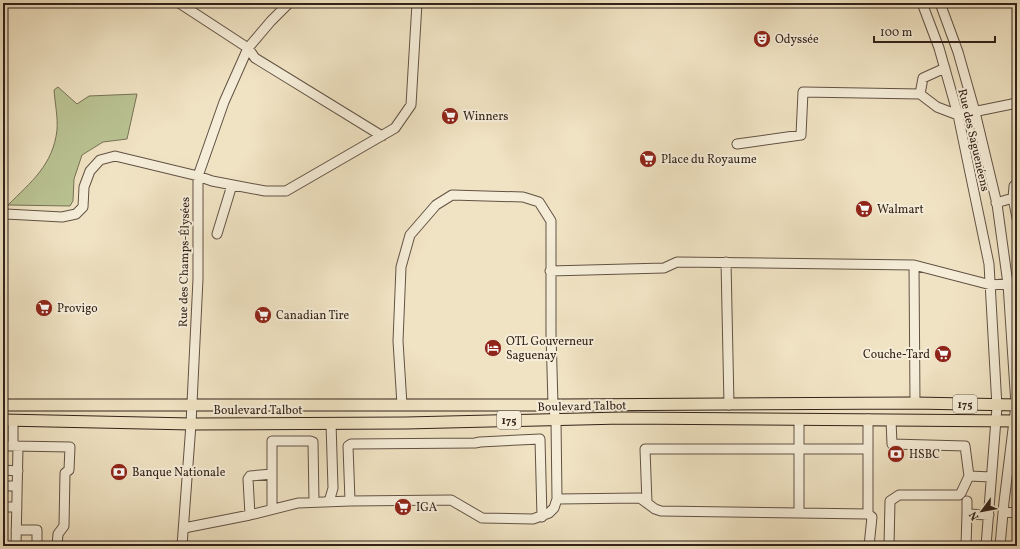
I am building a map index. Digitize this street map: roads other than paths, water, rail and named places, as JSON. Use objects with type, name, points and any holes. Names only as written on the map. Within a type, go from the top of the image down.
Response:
[{"type":"main road","name":"Boulevard Talbot","points":[[3,405],[729,405],[915,403],[1016,405]]},
{"type":"main road","name":"Boulevard Talbot","points":[[8,420],[191,424],[622,418],[1016,421]]},
{"type":"street","points":[[179,3],[248,48],[255,58],[382,136]]},
{"type":"street","name":"Rue des Champs-Élysées","points":[[182,546],[191,424],[198,280],[198,176],[224,102],[248,48],[289,3]]},
{"type":"street","points":[[3,216],[6,214],[62,217],[76,214],[83,207],[84,188],[90,170],[100,160],[115,156],[198,176],[212,181],[265,191],[286,191],[395,128],[411,105],[417,3]]},
{"type":"street","name":"Rue des Saguenéens","points":[[922,3],[945,68],[958,116],[989,264],[997,405],[986,546]]},
{"type":"street","name":"Rue des Saguenéens","points":[[940,3],[958,52],[975,112],[996,203],[1012,283],[1016,421],[1003,512],[1000,546]]},
{"type":"street","points":[[920,94],[923,78],[945,68]]},
{"type":"street","points":[[737,144],[801,135],[803,92],[920,94],[936,106],[958,116],[1017,103]]},
{"type":"street","points":[[1017,183],[1014,186],[1013,198],[1017,218]]},
{"type":"street","points":[[217,234],[232,185]]},
{"type":"street","points":[[184,528],[250,515],[298,503],[314,502],[451,500],[482,518],[533,519],[542,517],[549,513],[554,508],[557,499],[556,420],[553,405],[550,271],[551,221],[539,202],[523,197],[452,195],[436,206],[410,235],[401,267],[398,341],[402,405]]},
{"type":"street","points":[[996,203],[1013,198]]},
{"type":"street","points":[[550,271],[664,268],[677,262],[914,265],[991,285],[1012,283]]},
{"type":"street","points":[[726,262],[729,405]]},
{"type":"street","points":[[914,265],[915,403]]},
{"type":"street","points":[[799,419],[799,513]]},
{"type":"street","points":[[868,419],[868,514],[872,517],[869,546]]},
{"type":"street","points":[[8,420],[16,446],[18,471],[16,546]]},
{"type":"street","points":[[889,546],[890,501],[899,495],[959,495],[969,476],[965,446],[892,444],[891,420]]},
{"type":"street","points":[[329,502],[333,488],[331,423]]},
{"type":"street","points":[[350,501],[348,446],[351,444],[475,443],[540,440],[542,517]]},
{"type":"street","points":[[272,509],[272,441],[313,442],[314,502]]},
{"type":"street","points":[[3,446],[70,447],[69,470],[65,473],[64,526],[58,534],[57,546]]},
{"type":"street","points":[[647,503],[645,449],[868,450]]},
{"type":"street","points":[[3,470],[18,471]]},
{"type":"street","points":[[250,515],[248,479],[250,476],[272,474]]},
{"type":"street","points":[[969,476],[991,477]]},
{"type":"street","points":[[3,486],[17,486]]},
{"type":"street","points":[[557,499],[640,498],[654,509],[661,511],[868,514]]},
{"type":"street","points":[[966,546],[967,501]]},
{"type":"street","points":[[3,507],[17,507]]},
{"type":"street","points":[[1003,512],[1017,513]]},
{"type":"street","points":[[967,514],[989,515]]},
{"type":"street","points":[[16,530],[37,530],[37,546]]},
{"type":"place","name":"Odyssée","points":[[762,39]]},
{"type":"place","name":"Winners","points":[[450,116]]},
{"type":"place","name":"Place du Royaume","points":[[648,159]]},
{"type":"place","name":"Walmart","points":[[864,209]]},
{"type":"place","name":"Provigo","points":[[44,308]]},
{"type":"place","name":"Canadian Tire","points":[[263,315]]},
{"type":"place","name":"OTL Gouverneur Saguenay","points":[[493,348]]},
{"type":"place","name":"Couche-Tard","points":[[943,354]]},
{"type":"place","name":"HSBC","points":[[896,454]]},
{"type":"place","name":"Banque Nationale","points":[[119,472]]},
{"type":"place","name":"IGA","points":[[403,507]]}]
